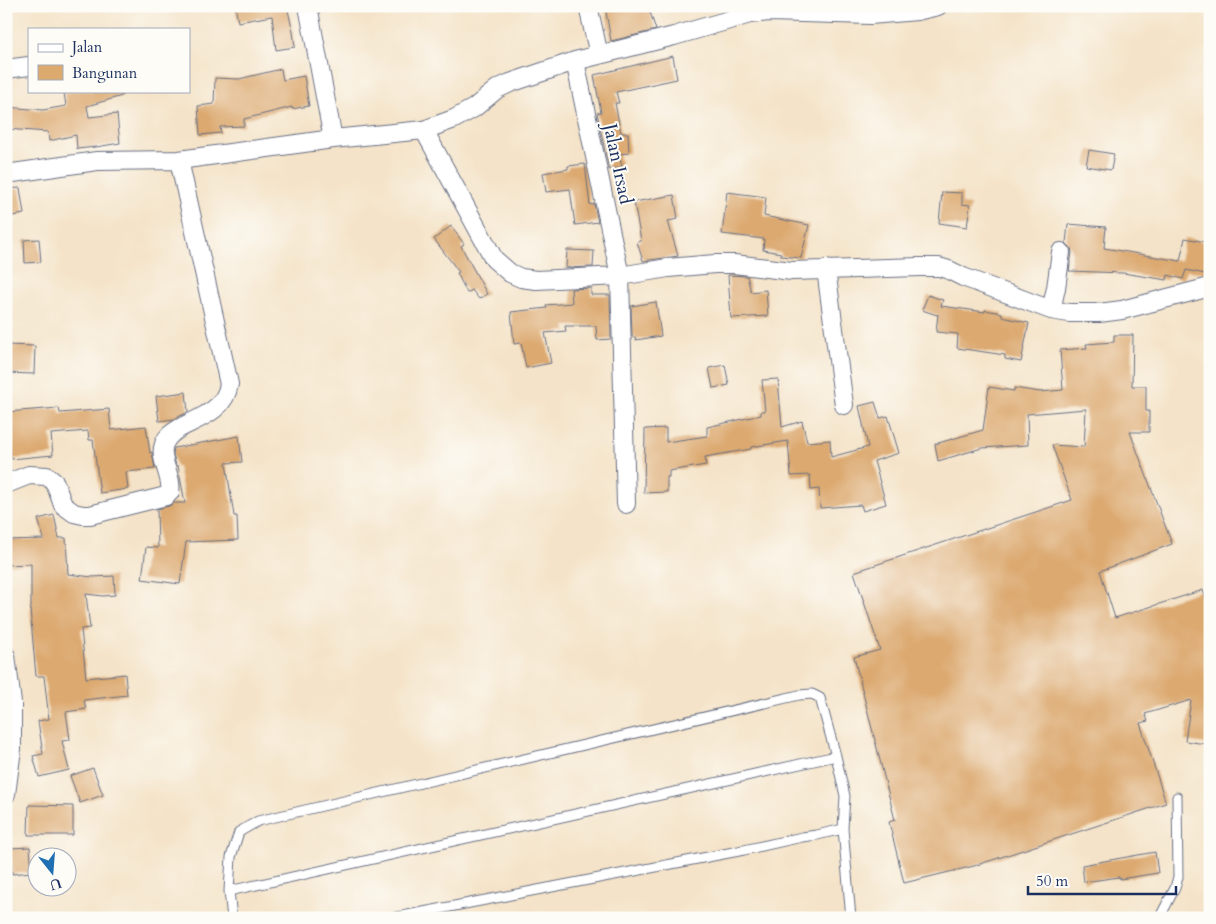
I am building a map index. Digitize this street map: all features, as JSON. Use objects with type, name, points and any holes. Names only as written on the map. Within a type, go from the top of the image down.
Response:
[{"type":"street","points":[[308,6],[333,139]]},
{"type":"street","points":[[588,6],[599,55]]},
{"type":"street","points":[[6,174],[97,161],[179,160],[333,139],[424,130],[454,119],[474,108],[498,89],[510,83],[575,61],[674,36],[750,14],[769,12],[870,15],[917,11],[938,6]]},
{"type":"street","name":"Jalan Irsad","points":[[575,61],[620,276],[626,504]]},
{"type":"street","points":[[6,69],[28,66]]},
{"type":"street","points":[[424,130],[494,259],[510,273],[521,278],[536,280],[620,276],[668,268],[715,264],[734,264],[792,271],[939,268],[1050,310],[1069,313],[1099,313],[1150,303],[1210,287]]},
{"type":"street","points":[[6,484],[29,475],[47,476],[55,483],[64,505],[74,513],[83,515],[90,515],[166,496],[170,492],[171,486],[162,453],[162,446],[165,440],[175,431],[209,414],[220,405],[228,394],[229,384],[179,160]]},
{"type":"street","points":[[1050,310],[1056,288],[1061,252]]},
{"type":"street","points":[[826,269],[844,405]]},
{"type":"street","points":[[6,656],[12,703],[12,749],[6,794]]},
{"type":"lane","points":[[232,918],[229,891],[231,857],[239,832],[258,821],[799,695],[812,694],[820,698],[845,796],[843,829],[851,918]]},
{"type":"lane","points":[[229,891],[836,756]]},
{"type":"lane","points":[[1161,918],[1178,877],[1177,797]]},
{"type":"lane","points":[[392,918],[843,829]]},
{"type":"building","points":[[235,6],[287,6],[295,47],[276,50],[272,16],[238,22]]},
{"type":"building","points":[[605,6],[648,6],[656,30],[611,41]]},
{"type":"building","points":[[673,56],[677,79],[616,92],[619,103],[615,103],[621,133],[628,133],[629,153],[619,154],[622,167],[609,170],[597,113],[601,112],[594,75]]},
{"type":"building","points":[[281,69],[283,80],[304,76],[309,106],[292,109],[292,107],[244,119],[244,126],[220,127],[221,133],[200,135],[198,106],[214,104],[215,78],[239,79]]},
{"type":"building","points":[[121,92],[122,96],[87,106],[89,117],[117,114],[120,143],[77,149],[76,135],[49,141],[48,132],[6,129],[6,107],[43,110],[66,106],[64,93]]},
{"type":"building","points":[[1089,150],[1114,154],[1111,170],[1086,166]]},
{"type":"building","points":[[585,164],[590,205],[594,204],[598,222],[575,225],[570,189],[546,192],[543,173],[568,169],[568,166]]},
{"type":"building","points":[[20,188],[24,214],[6,217],[6,189]]},
{"type":"building","points":[[727,192],[766,197],[764,216],[809,225],[801,258],[781,256],[781,253],[763,250],[764,239],[722,234]]},
{"type":"building","points":[[942,192],[962,193],[962,204],[970,205],[967,227],[939,223]]},
{"type":"building","points":[[674,195],[678,219],[668,221],[678,256],[643,261],[637,242],[641,241],[634,202]]},
{"type":"building","points":[[1068,224],[1106,227],[1104,248],[1180,261],[1185,238],[1210,243],[1210,275],[1186,270],[1183,279],[1168,275],[1167,280],[1123,273],[1069,271],[1072,253],[1071,248],[1066,243]]},
{"type":"building","points":[[451,226],[464,244],[461,246],[487,294],[479,299],[472,290],[467,293],[457,273],[459,272],[434,239]]},
{"type":"building","points":[[39,239],[41,262],[25,263],[24,240]]},
{"type":"building","points":[[567,250],[594,251],[593,267],[566,268]]},
{"type":"building","points":[[728,275],[747,276],[751,292],[766,290],[768,316],[731,318]]},
{"type":"building","points":[[591,288],[591,295],[610,295],[611,339],[597,340],[596,326],[565,326],[566,331],[545,333],[551,363],[526,368],[521,343],[514,344],[511,312],[547,308],[546,305],[572,303],[571,289]]},
{"type":"building","points":[[928,295],[943,300],[941,306],[1002,313],[1002,317],[1029,323],[1021,362],[1005,359],[1005,355],[957,348],[958,334],[936,332],[938,314],[922,310]]},
{"type":"building","points":[[656,302],[661,336],[636,340],[635,337],[632,337],[631,306]]},
{"type":"building","points":[[1114,335],[1133,335],[1132,386],[1146,386],[1146,411],[1149,411],[1149,432],[1130,432],[1172,544],[1100,571],[1115,618],[1203,590],[1210,611],[1210,715],[1206,744],[1185,741],[1191,700],[1145,714],[1148,721],[1140,723],[1166,803],[974,866],[904,883],[889,822],[895,820],[854,657],[880,650],[854,572],[1072,500],[1052,445],[1084,447],[1086,409],[1027,414],[1028,445],[982,448],[938,461],[935,444],[983,430],[989,387],[1014,391],[1014,388],[1040,392],[1063,390],[1060,350],[1087,348],[1086,344],[1114,342]]},
{"type":"building","points":[[6,345],[35,346],[34,374],[6,373]]},
{"type":"building","points":[[725,365],[729,385],[713,388],[709,368]]},
{"type":"building","points":[[778,379],[782,427],[802,421],[807,442],[830,440],[831,457],[868,447],[859,406],[875,402],[880,418],[888,416],[899,453],[874,461],[886,504],[863,511],[861,505],[820,508],[819,489],[811,490],[810,475],[791,476],[788,441],[705,457],[706,465],[669,471],[667,492],[644,493],[645,429],[666,428],[666,442],[707,436],[707,427],[761,415],[761,411],[765,411],[762,380]]},
{"type":"building","points":[[186,392],[188,412],[174,419],[159,421],[156,396]]},
{"type":"building","points":[[59,408],[60,413],[109,409],[111,430],[146,426],[150,453],[152,452],[155,469],[126,472],[128,489],[100,493],[93,440],[89,440],[88,431],[51,434],[53,455],[11,459],[9,438],[6,438],[6,412]]},
{"type":"building","points":[[239,436],[242,462],[226,463],[234,516],[237,516],[238,540],[186,542],[180,584],[142,579],[146,547],[158,548],[157,509],[174,503],[185,503],[178,466],[176,466],[173,454],[174,448]]},
{"type":"building","points":[[54,515],[59,538],[66,538],[68,574],[92,577],[114,576],[115,595],[86,594],[90,628],[81,629],[86,678],[125,674],[127,695],[84,700],[86,709],[66,712],[70,740],[62,741],[69,770],[39,777],[33,756],[43,754],[38,721],[49,719],[44,676],[36,676],[30,609],[31,564],[6,565],[6,540],[44,539],[38,519]]},
{"type":"building","points":[[93,768],[103,795],[80,803],[70,776]]},
{"type":"building","points":[[29,805],[73,806],[73,835],[28,835]]},
{"type":"building","points":[[28,847],[28,872],[12,874],[10,848]]},
{"type":"building","points":[[1155,852],[1158,873],[1084,882],[1082,865]]}]
